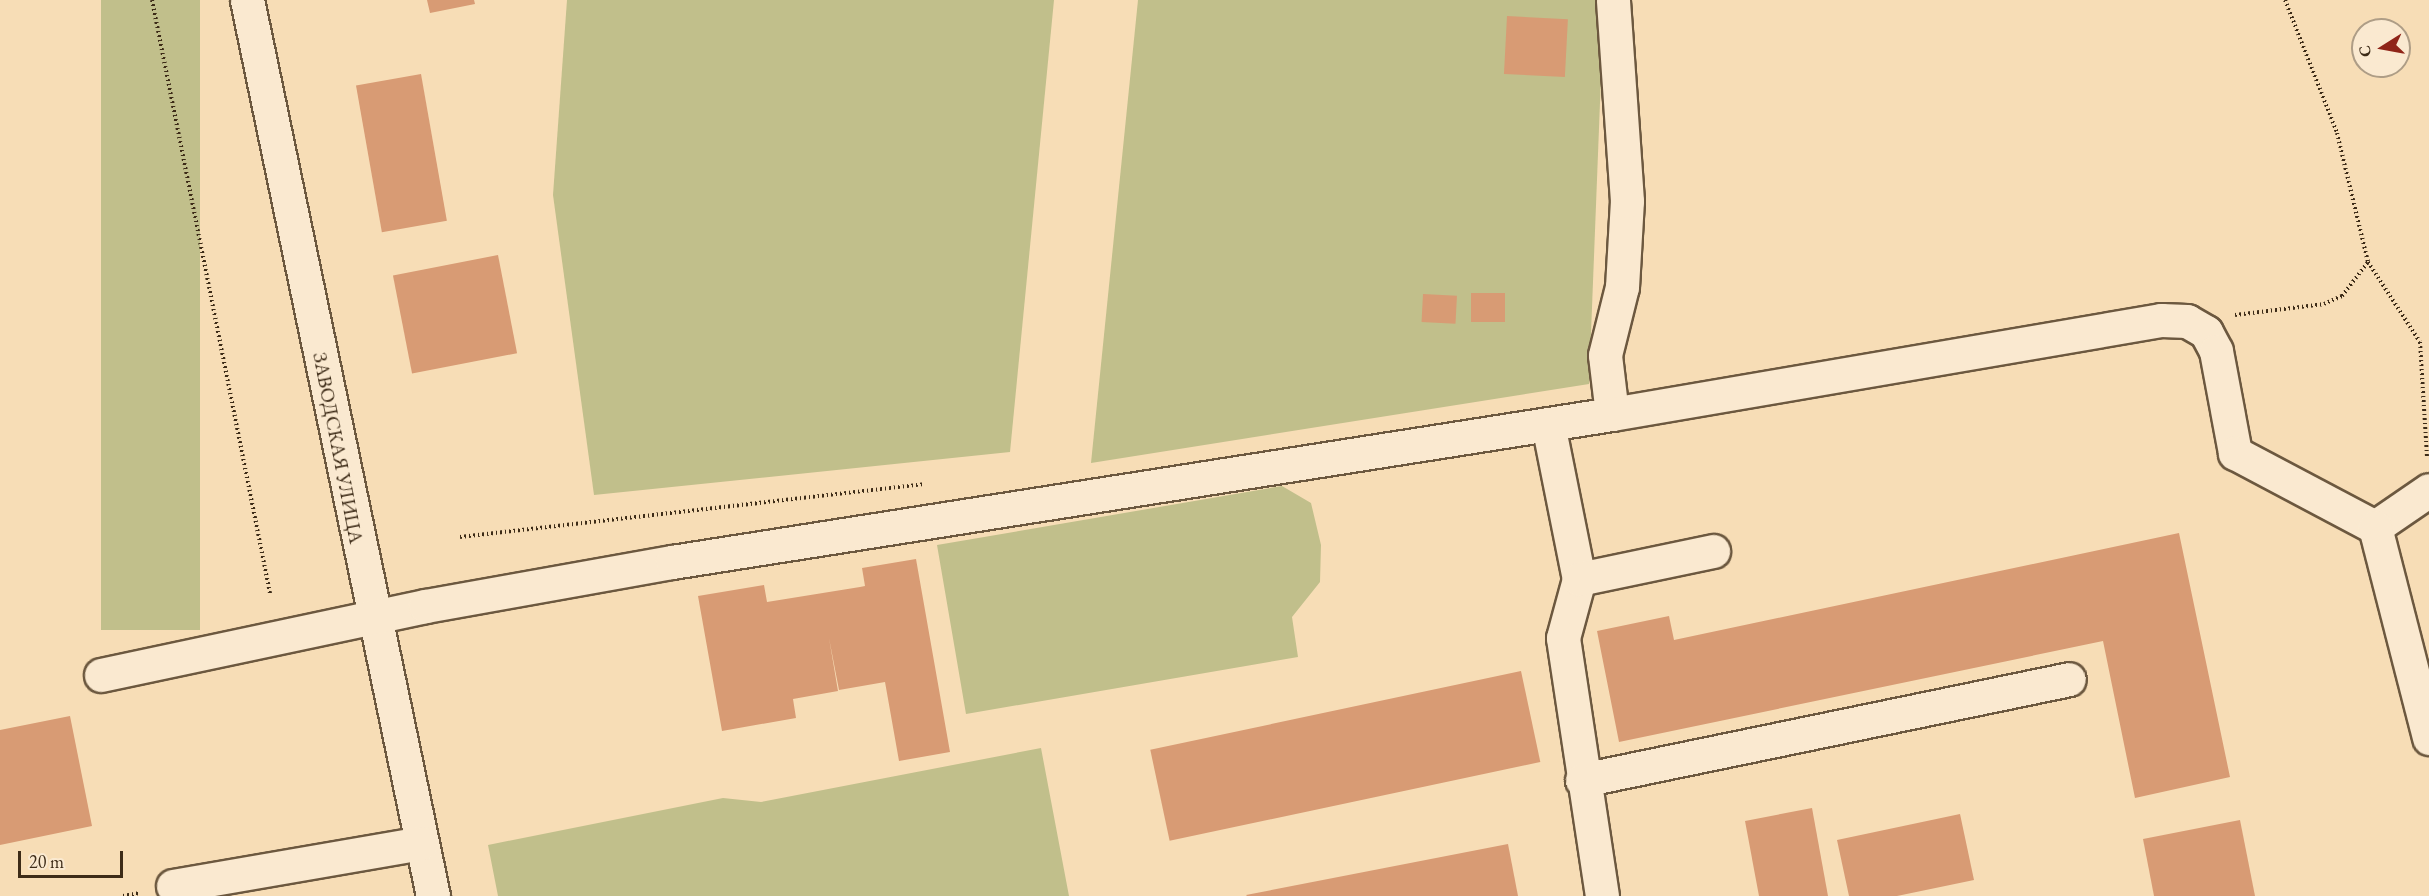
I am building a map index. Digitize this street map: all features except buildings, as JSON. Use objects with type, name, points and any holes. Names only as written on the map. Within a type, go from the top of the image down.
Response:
[{"type":"street","name":"ЗАВОДСКАЯ УЛИЦА","points":[[247,0],[372,617],[433,896]]},
{"type":"street","points":[[1612,414],[1605,355],[1622,287],[1627,201],[1613,0]]},
{"type":"street","points":[[101,675],[372,617],[672,562],[1612,414],[2161,320],[2187,321],[2206,332],[2216,351],[2235,453],[2375,526],[2429,738]]},
{"type":"street","points":[[1548,424],[1579,579],[1563,638],[1582,780],[1602,896]]},
{"type":"street","points":[[2375,526],[2429,492]]},
{"type":"street","points":[[1579,579],[1713,551]]},
{"type":"street","points":[[1582,780],[2069,679]]},
{"type":"street","points":[[173,886],[421,843]]},
{"type":"path","points":[[152,0],[270,593]]},
{"type":"path","points":[[2285,0],[2337,133],[2368,262],[2420,342],[2425,364],[2429,492]]},
{"type":"path","points":[[2187,321],[2324,304],[2342,296],[2368,262]]},
{"type":"path","points":[[460,537],[934,483]]},
{"type":"shaded area","points":[[101,0],[200,0],[200,630],[101,630]]},
{"type":"shaded area","points":[[567,0],[1054,0],[1010,452],[594,495],[553,195]]},
{"type":"shaded area","points":[[1138,0],[1604,0],[1589,384],[1091,463]]},
{"type":"shaded area","points":[[1282,486],[1311,503],[1321,545],[1320,582],[1292,617],[1298,657],[966,714],[937,545]]},
{"type":"shaded area","points":[[1041,748],[1069,896],[498,896],[488,845],[723,798],[761,802]]}]
